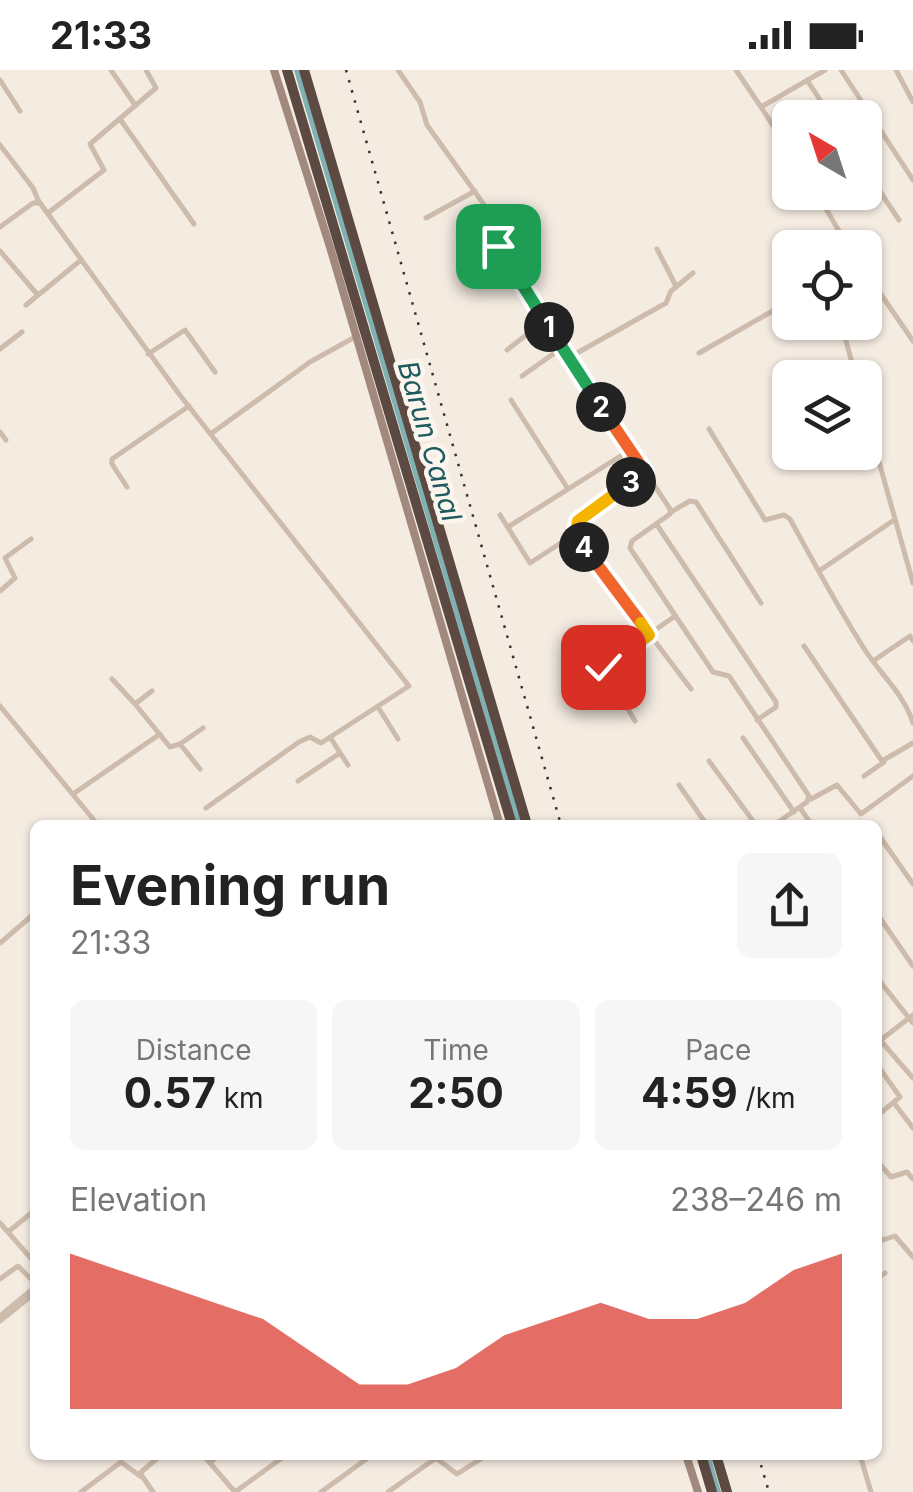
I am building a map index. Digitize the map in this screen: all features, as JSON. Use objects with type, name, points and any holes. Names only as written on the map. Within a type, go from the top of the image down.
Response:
[{"type":"highway","points":[[288,70],[511,820]]},
{"type":"highway","points":[[304,70],[527,820]]},
{"type":"highway","points":[[702,1460],[712,1492]]},
{"type":"highway","points":[[717,1460],[727,1492]]},
{"type":"main road","points":[[274,70],[499,820]]},
{"type":"main road","points":[[688,1460],[698,1492]]},
{"type":"street","points":[[111,70],[136,105]]},
{"type":"street","points":[[48,213],[104,170],[90,144],[157,87],[146,70]]},
{"type":"street","points":[[398,70],[420,102],[428,125],[497,226],[501,254],[671,512]]},
{"type":"street","points":[[736,70],[772,123]]},
{"type":"street","points":[[761,106],[826,70]]},
{"type":"street","points":[[841,70],[913,180]]},
{"type":"street","points":[[896,70],[913,102]]},
{"type":"street","points":[[0,80],[20,111]]},
{"type":"street","points":[[807,80],[820,100]]},
{"type":"street","points":[[120,119],[194,224]]},
{"type":"street","points":[[0,145],[148,354],[409,686],[319,744],[306,737],[206,808]]},
{"type":"street","points":[[426,218],[474,191]]},
{"type":"street","points":[[882,194],[899,220]]},
{"type":"street","points":[[0,227],[38,202]]},
{"type":"street","points":[[657,249],[677,287]]},
{"type":"street","points":[[0,251],[37,295]]},
{"type":"street","points":[[26,304],[81,260]]},
{"type":"street","points":[[570,358],[666,302],[670,293],[693,274]]},
{"type":"street","points":[[882,296],[913,342]]},
{"type":"street","points":[[699,354],[772,311]]},
{"type":"street","points":[[507,350],[545,321]]},
{"type":"street","points":[[148,354],[185,330],[216,372]]},
{"type":"street","points":[[0,349],[22,332]]},
{"type":"street","points":[[212,433],[310,362],[355,337]]},
{"type":"street","points":[[522,376],[563,347]]},
{"type":"street","points":[[511,400],[568,489]]},
{"type":"street","points":[[127,486],[112,459],[189,406]]},
{"type":"street","points":[[709,430],[764,518],[768,521],[788,515],[873,661],[903,700],[913,723]]},
{"type":"street","points":[[0,432],[6,440]]},
{"type":"street","points":[[508,527],[630,450]]},
{"type":"street","points":[[881,470],[913,583]]},
{"type":"street","points":[[500,515],[530,563],[575,536],[580,519],[645,472]]},
{"type":"street","points":[[761,603],[696,502],[690,500],[631,542],[630,548],[675,616],[715,674],[728,676],[809,796],[808,801]]},
{"type":"street","points":[[818,571],[894,520]]},
{"type":"street","points":[[657,524],[776,702],[776,707],[757,720]]},
{"type":"street","points":[[575,536],[691,689]]},
{"type":"street","points":[[0,591],[14,578],[4,559],[31,538]]},
{"type":"street","points":[[636,722],[603,667],[675,616]]},
{"type":"street","points":[[873,661],[910,636],[913,641]]},
{"type":"street","points":[[804,646],[884,762]]},
{"type":"street","points":[[112,678],[171,748],[203,728]]},
{"type":"street","points":[[135,704],[152,691]]},
{"type":"street","points":[[0,706],[94,820]]},
{"type":"street","points":[[378,708],[398,739]]},
{"type":"street","points":[[73,794],[160,734]]},
{"type":"street","points":[[330,738],[348,765]]},
{"type":"street","points":[[743,738],[807,820]]},
{"type":"street","points":[[180,744],[200,769]]},
{"type":"street","points":[[864,776],[913,744]]},
{"type":"street","points":[[298,781],[340,753]]},
{"type":"street","points":[[709,760],[752,820]]},
{"type":"street","points":[[782,820],[837,785],[861,814],[913,776]]},
{"type":"street","points":[[679,784],[704,820]]},
{"type":"street","points":[[882,840],[913,884]]},
{"type":"street","points":[[0,943],[30,916]]},
{"type":"street","points":[[882,921],[913,966]]},
{"type":"street","points":[[882,984],[912,1019],[882,1039]]},
{"type":"street","points":[[882,1044],[913,1078]]},
{"type":"street","points":[[882,1071],[900,1095],[882,1112]]},
{"type":"street","points":[[894,1103],[913,1128]]},
{"type":"street","points":[[882,1167],[891,1177],[907,1172],[913,1179]]},
{"type":"street","points":[[8,1232],[30,1214]]},
{"type":"street","points":[[0,1223],[30,1259]]},
{"type":"street","points":[[882,1239],[894,1235],[913,1258]]},
{"type":"street","points":[[0,1279],[18,1266],[30,1278]]},
{"type":"street","points":[[0,1318],[30,1292]]},
{"type":"street","points":[[140,1476],[155,1460]]},
{"type":"street","points":[[208,1460],[235,1492],[279,1460]]},
{"type":"street","points":[[210,1463],[214,1460]]},
{"type":"street","points":[[321,1492],[365,1460]]},
{"type":"street","points":[[388,1492],[433,1460]]},
{"type":"street","points":[[442,1460],[457,1474],[479,1460]]},
{"type":"street","points":[[861,1460],[871,1492]]},
{"type":"street","points":[[81,1492],[122,1462],[153,1492]]},
{"type":"street","points":[[220,1492],[229,1485]]},
{"type":"waterway","name":"Barun Canal","points":[[297,70],[519,820]]},
{"type":"waterway","name":"Barun Canal","points":[[708,1460],[718,1492]]},
{"type":"railway","points":[[346,70],[560,820]]},
{"type":"railway","points":[[759,1460],[769,1492]]},
{"type":"route","points":[[498,246],[645,472],[583,516],[576,526],[575,536],[649,635],[603,667]]}]
